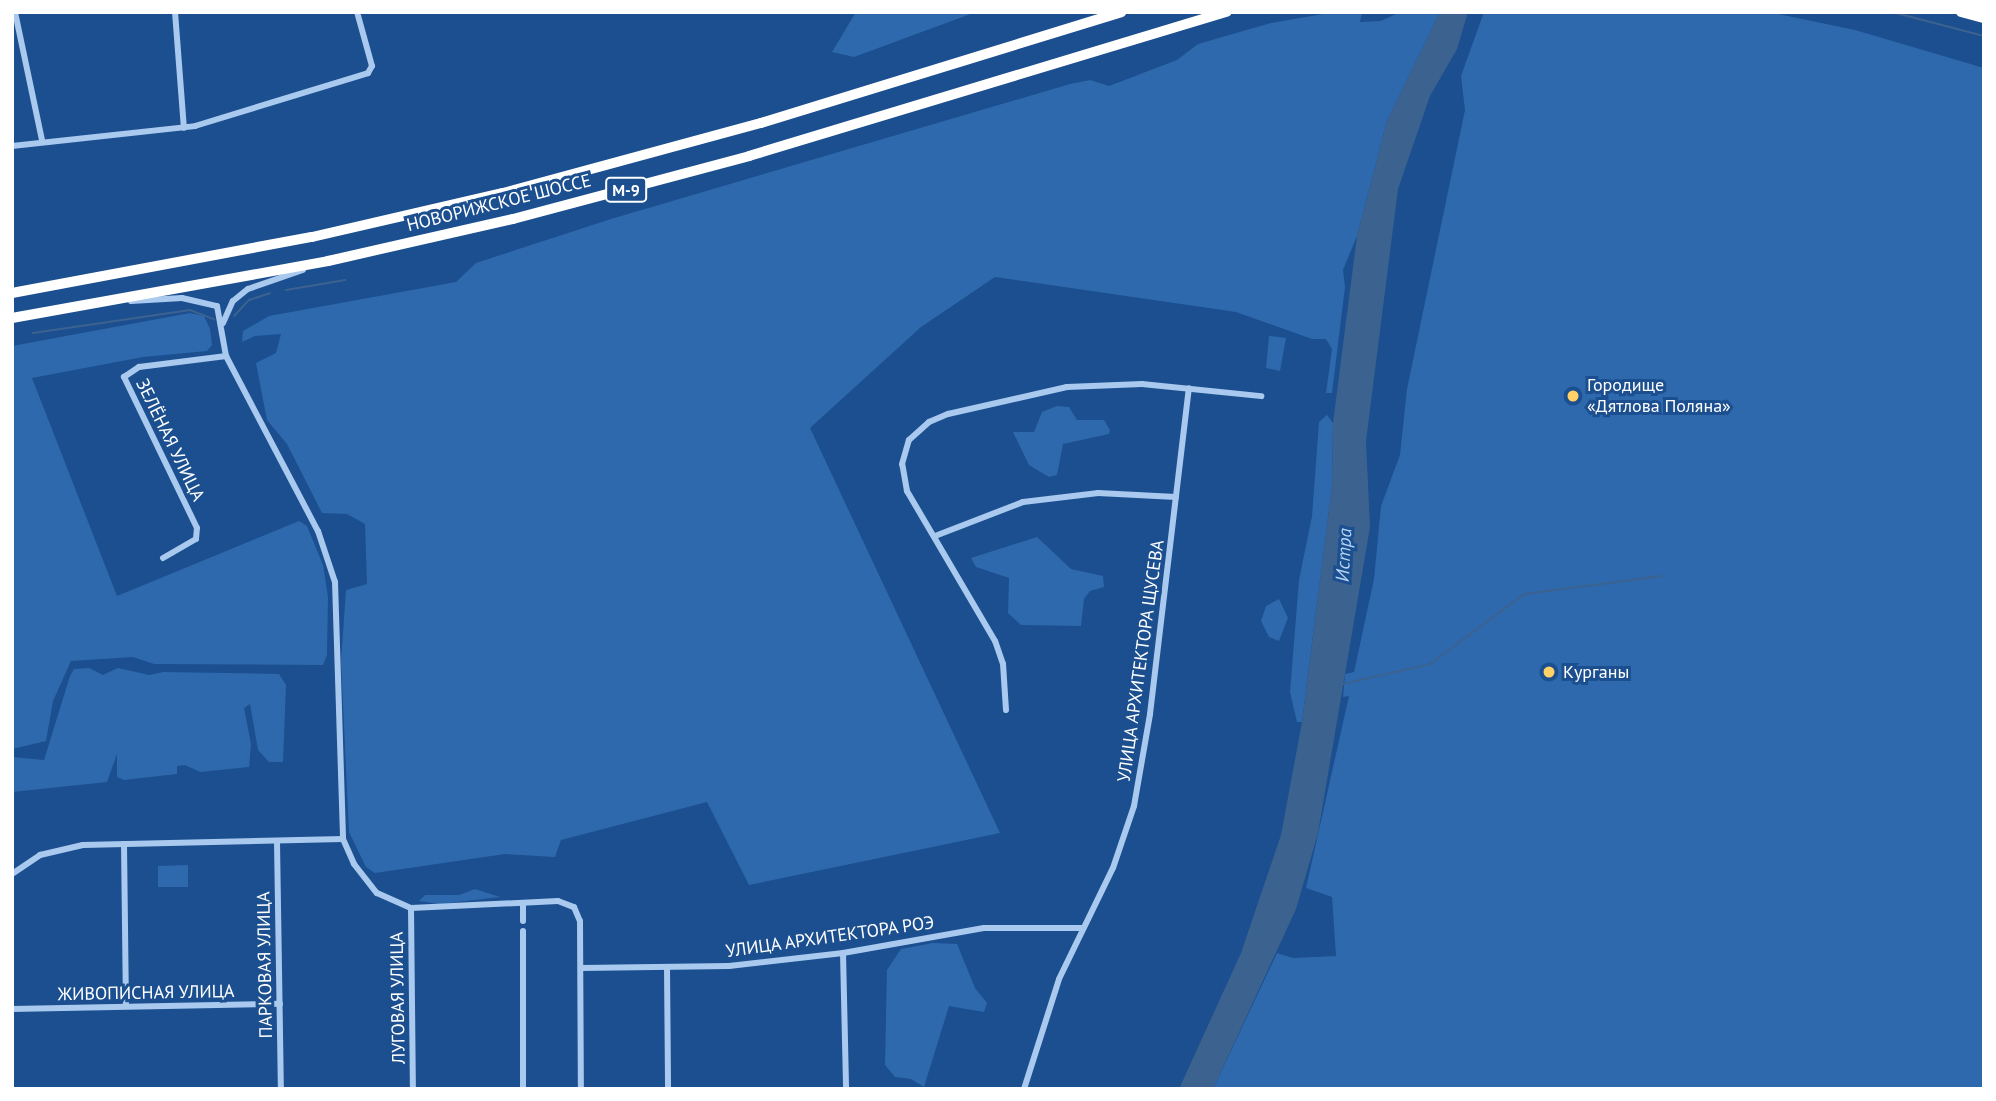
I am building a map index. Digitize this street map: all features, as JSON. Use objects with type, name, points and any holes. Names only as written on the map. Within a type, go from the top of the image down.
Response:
[{"type":"highway","name":"НОВОРИЖСКОЕ ШОССЕ","points":[[12,293],[287,242],[503,193],[761,123],[1121,12]]},
{"type":"highway","name":"НОВОРИЖСКОЕ ШОССЕ","points":[[12,318],[112,303],[328,261],[513,219],[749,156],[1227,12]]},
{"type":"highway","points":[[1961,12],[1984,18]]},
{"type":"street","points":[[15,12],[42,140]]},
{"type":"street","points":[[175,12],[184,128]]},
{"type":"street","points":[[12,146],[42,140],[184,128],[371,71],[357,12]]},
{"type":"street","points":[[223,324],[233,301],[248,289],[328,261]]},
{"type":"street","points":[[112,303],[202,299],[217,306],[223,324],[226,356],[318,531],[332,571],[343,839],[365,881],[385,898],[411,908],[558,901],[574,907],[580,921],[581,1089]]},
{"type":"street","name":"ЗЕЛЁНАЯ УЛИЦА","points":[[163,558],[196,539],[197,528],[124,377],[139,368],[226,356]]},
{"type":"street","points":[[1006,710],[1004,676],[995,640],[902,476],[909,440],[929,422],[981,404],[1067,387],[1189,388],[1261,396]]},
{"type":"street","name":"УЛИЦА АРХИТЕКТОРА ЩУСЕВА","points":[[1024,1089],[1059,979],[1113,868],[1142,771],[1189,388]]},
{"type":"street","points":[[935,537],[1023,502],[1098,493],[1176,497]]},
{"type":"street","points":[[12,874],[59,848],[343,839]]},
{"type":"street","name":"ПАРКОВАЯ УЛИЦА","points":[[276,842],[281,1089]]},
{"type":"street","points":[[124,844],[126,1006]]},
{"type":"street","points":[[523,903],[523,921]]},
{"type":"street","name":"ЛУГОВАЯ УЛИЦА","points":[[411,908],[413,1089]]},
{"type":"street","name":"УЛИЦА АРХИТЕКТОРА РОЭ","points":[[581,968],[729,966],[843,953],[984,928],[1083,928]]},
{"type":"street","points":[[523,931],[523,1089]]},
{"type":"street","points":[[843,953],[846,1089]]},
{"type":"street","points":[[667,967],[668,1089]]},
{"type":"street","name":"ЖИВОПИСНАЯ УЛИЦА","points":[[12,1009],[280,1004]]},
{"type":"shaded area","points":[[856,12],[976,12],[854,57],[832,52]]},
{"type":"shaded area","points":[[1335,12],[1362,12],[1360,22],[1381,21],[1400,12],[1440,12],[1387,121],[1357,236],[1343,270],[1345,287],[1332,393],[1326,393],[1332,349],[1326,339],[1312,339],[1236,312],[995,277],[921,327],[810,428],[1000,833],[749,885],[707,802],[561,840],[555,857],[505,854],[375,873],[366,867],[349,832],[341,661],[346,590],[367,584],[365,524],[347,514],[322,513],[287,444],[267,420],[256,363],[276,353],[281,334],[255,336],[242,342],[243,331],[269,316],[456,282],[476,263],[611,219],[1070,84],[1090,80],[1109,86],[1177,60],[1198,44],[1271,23]]},
{"type":"shaded area","points":[[1484,12],[1769,12],[1855,30],[1984,68],[1984,1089],[1213,1089],[1277,953],[1293,958],[1336,956],[1332,897],[1306,888],[1349,696],[1343,697],[1345,674],[1354,672],[1374,579],[1381,506],[1400,455],[1407,389],[1465,110],[1461,76]]},
{"type":"shaded area","points":[[190,313],[204,316],[210,329],[212,345],[207,351],[143,357],[32,378],[117,596],[299,521],[307,526],[323,565],[328,597],[327,655],[323,665],[154,664],[133,657],[71,661],[53,701],[46,741],[12,749],[12,346]]},
{"type":"shaded area","points":[[1269,336],[1286,338],[1280,371],[1266,368]]},
{"type":"shaded area","points":[[1057,406],[1069,407],[1077,420],[1104,420],[1110,430],[1109,434],[1063,444],[1057,475],[1049,477],[1029,465],[1013,432],[1034,432],[1042,412]]},
{"type":"shaded area","points":[[1327,415],[1333,423],[1332,486],[1302,722],[1297,722],[1290,692],[1299,580],[1312,516],[1319,422]]},
{"type":"shaded area","points":[[1037,537],[1071,569],[1103,576],[1104,587],[1090,591],[1084,599],[1081,626],[1021,625],[1008,613],[1009,578],[976,567],[971,558]]},
{"type":"shaded area","points":[[1279,599],[1288,618],[1279,641],[1269,637],[1261,621],[1266,606]]},
{"type":"shaded area","points":[[89,668],[103,675],[118,668],[149,675],[163,672],[279,674],[286,685],[283,762],[269,762],[258,750],[250,704],[244,708],[251,744],[249,767],[200,772],[185,765],[177,766],[177,774],[124,780],[117,777],[117,754],[107,782],[12,792],[12,757],[44,760],[70,676],[74,669]]},
{"type":"shaded area","points":[[188,865],[188,887],[158,887],[158,866]]},
{"type":"shaded area","points":[[475,889],[500,897],[440,904],[419,901],[425,895],[459,895]]},
{"type":"shaded area","points":[[933,943],[957,944],[975,988],[987,1003],[984,1012],[949,1006],[924,1087],[911,1079],[895,1077],[885,1065],[887,970],[901,949]]},
{"type":"water","name":"Истра","points":[[1440,12],[1468,12],[1457,49],[1430,96],[1398,189],[1366,441],[1370,527],[1318,833],[1296,909],[1213,1089],[1179,1089],[1241,953],[1281,835],[1302,722],[1332,486],[1333,423],[1357,236],[1387,121]]},
{"type":"waterway","points":[[1892,12],[1984,36]]},
{"type":"waterway","points":[[286,290],[345,280]]},
{"type":"waterway","points":[[234,316],[249,300],[270,293]]},
{"type":"waterway","points":[[33,333],[190,310],[214,319]]},
{"type":"waterway","points":[[1343,684],[1430,664],[1524,594],[1662,576]]},
{"type":"place","name":"Городище «Дятлова Поляна»","points":[[1573,396]]},
{"type":"place","name":"Курганы","points":[[1549,672]]}]
